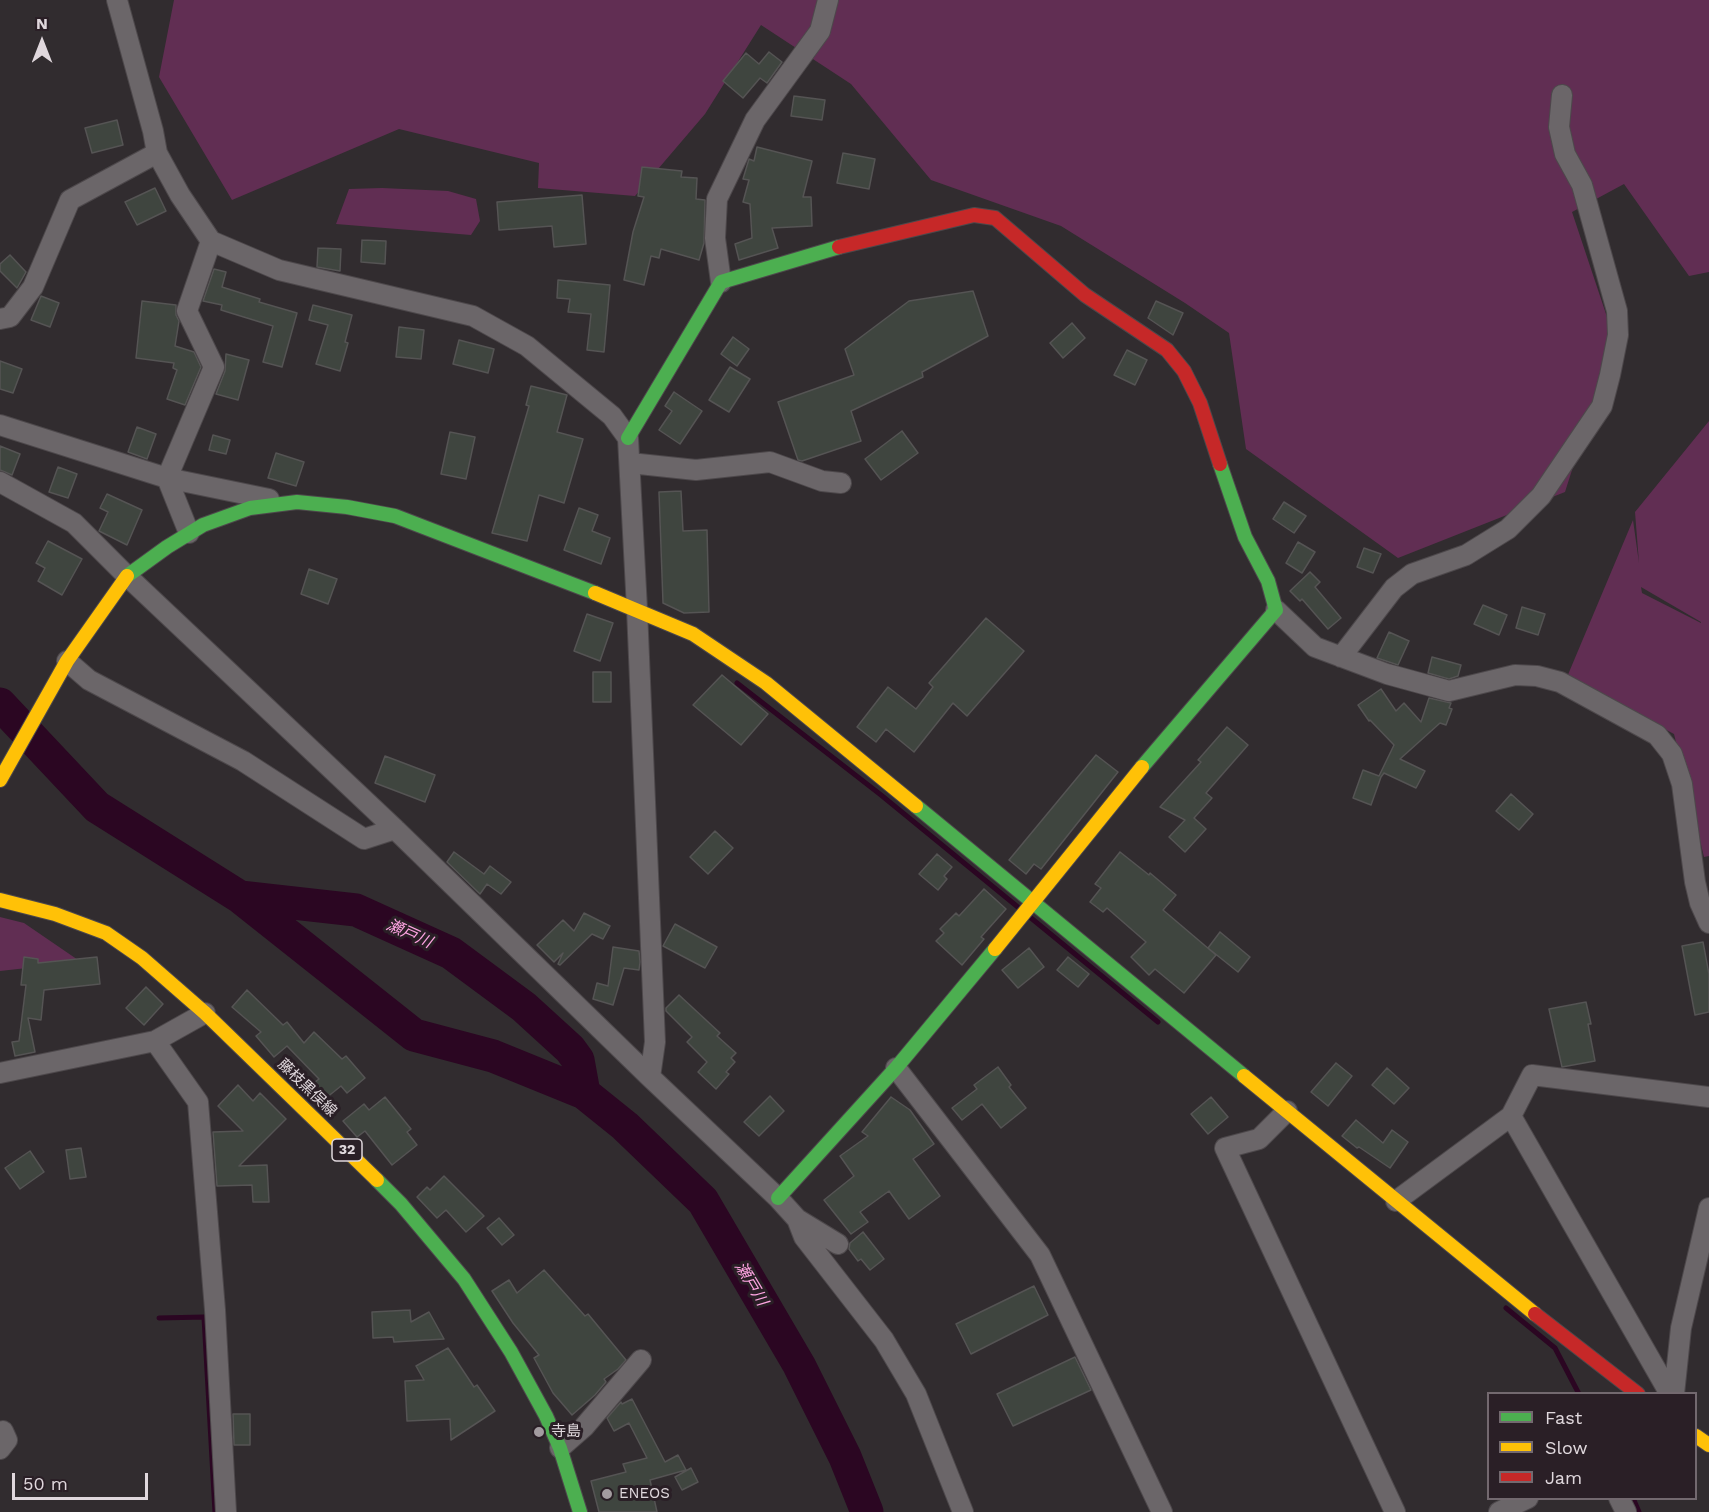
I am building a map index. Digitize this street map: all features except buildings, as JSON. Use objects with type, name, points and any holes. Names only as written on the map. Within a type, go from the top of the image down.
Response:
[{"type":"street","points":[[117,0],[153,131],[156,153],[180,195],[211,241],[279,270],[472,316],[527,346],[612,416],[628,438],[655,1042],[650,1077]]},
{"type":"street","points":[[628,438],[721,282],[716,238],[717,199],[755,120],[820,31],[828,0]]},
{"type":"street","points":[[1341,657],[1394,588],[1412,574],[1466,555],[1508,529],[1541,496],[1602,406],[1611,375],[1618,335],[1617,311],[1582,185],[1565,154],[1558,127],[1562,95]]},
{"type":"street","points":[[0,319],[10,317],[33,287],[70,200],[156,153]]},
{"type":"street","points":[[721,282],[836,247],[974,214],[995,218],[1085,295],[1167,350],[1184,371],[1200,403],[1245,537],[1268,581],[1276,610],[1315,647],[1388,674],[1449,691],[1515,675],[1537,676],[1560,682],[1657,735],[1672,754],[1682,784],[1695,882],[1700,903],[1709,923]]},
{"type":"street","points":[[189,534],[167,478],[214,367],[187,311],[211,241]]},
{"type":"street","points":[[0,425],[167,478],[255,498],[347,507],[395,516],[637,609],[693,634],[766,683],[1396,1201],[1635,1392]]},
{"type":"street","points":[[630,463],[696,470],[770,462],[822,481],[841,483]]},
{"type":"street","points":[[0,482],[74,523],[395,829],[778,1198],[797,1219],[838,1244]]},
{"type":"street","points":[[0,780],[67,662],[127,576],[203,525],[250,508],[297,502]]},
{"type":"street","points":[[778,1198],[896,1068],[1034,903],[1161,745],[1276,610]]},
{"type":"street","points":[[67,662],[89,680],[243,761],[364,839],[395,829]]},
{"type":"street","name":"藤枝黒俣線","points":[[0,900],[55,914],[106,933],[142,958],[206,1013],[401,1204],[464,1279],[511,1352],[546,1416],[560,1448],[580,1512]]},
{"type":"street","points":[[0,1073],[155,1041],[206,1013]]},
{"type":"street","points":[[155,1041],[198,1102],[215,1310],[226,1512]]},
{"type":"street","points":[[896,1068],[1040,1255],[1162,1512]]},
{"type":"street","points":[[1396,1201],[1511,1116],[1532,1076],[1709,1097]]},
{"type":"street","points":[[1287,1111],[1259,1139],[1225,1149],[1395,1512]]},
{"type":"street","points":[[1511,1116],[1666,1387],[1671,1392]]},
{"type":"street","points":[[1673,1392],[1681,1328],[1709,1208]]},
{"type":"street","points":[[797,1219],[804,1237],[884,1340],[916,1394],[963,1512]]},
{"type":"street","points":[[560,1448],[584,1427],[641,1360]]},
{"type":"street","points":[[1499,1512],[1524,1500]]},
{"type":"shaded area","points":[[174,0],[1709,0],[1709,272],[1689,276],[1624,184],[1572,212],[1614,338],[1565,492],[1398,558],[1246,449],[1229,333],[1061,226],[931,180],[851,84],[761,25],[705,114],[635,196],[538,188],[539,163],[399,129],[232,200],[159,77]]},
{"type":"shaded area","points":[[349,189],[448,191],[476,199],[480,221],[471,235],[336,224]]},
{"type":"shaded area","points":[[1709,421],[1709,856],[1704,857],[1674,734],[1567,677],[1633,520],[1639,563],[1635,512]],"holes":[[[1641,587],[1701,622],[1642,593]]]},
{"type":"shaded area","points":[[0,917],[24,923],[81,962],[0,971]]},
{"type":"waterway","points":[[737,683],[881,795],[1019,908]]},
{"type":"waterway","name":"瀬戸川","points":[[0,704],[97,807],[240,897],[414,1035],[493,1056],[584,1093],[625,1126],[703,1201],[799,1365],[845,1457],[867,1512]]},
{"type":"waterway","name":"瀬戸川","points":[[240,897],[356,910],[451,953],[524,1007],[570,1049],[578,1060],[584,1093]]},
{"type":"waterway","points":[[1031,918],[1158,1022]]},
{"type":"waterway","points":[[1506,1308],[1555,1348],[1578,1392]]},
{"type":"waterway","points":[[159,1318],[204,1317],[215,1512]]},
{"type":"waterway","points":[[1634,1500],[1639,1512]]},
{"type":"traffic: fast","points":[[628,438],[721,282],[839,247]]},
{"type":"traffic: fast","points":[[1142,767],[1276,610],[1268,581],[1245,537],[1220,464]]},
{"type":"traffic: fast","points":[[127,576],[203,525],[250,508],[297,502],[347,507],[395,516],[595,593]]},
{"type":"traffic: fast","points":[[916,806],[1244,1076]]},
{"type":"traffic: fast","points":[[778,1198],[896,1068],[995,949]]},
{"type":"traffic: fast","points":[[377,1180],[401,1204],[464,1279],[511,1352],[546,1416],[560,1448],[580,1512]]},
{"type":"traffic: slow","points":[[0,780],[67,661],[127,576]]},
{"type":"traffic: slow","points":[[595,593],[693,634],[766,683],[916,806]]},
{"type":"traffic: slow","points":[[995,949],[1142,767]]},
{"type":"traffic: slow","points":[[0,900],[55,914],[106,933],[142,958],[205,1013],[377,1180]]},
{"type":"traffic: slow","points":[[1244,1076],[1535,1314]]},
{"type":"traffic: slow","points":[[1697,1437],[1709,1445]]},
{"type":"traffic: jam","points":[[839,247],[974,215],[995,218],[1085,295],[1167,350],[1184,371],[1200,403],[1220,464]]},
{"type":"traffic: jam","points":[[1535,1314],[1635,1392]]},
{"type":"place","name":"寺島","points":[[539,1432]]},
{"type":"place","name":"ENEOS","points":[[607,1494]]}]
